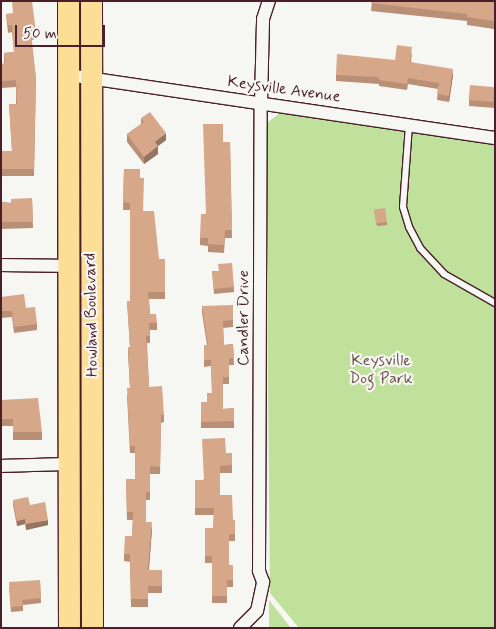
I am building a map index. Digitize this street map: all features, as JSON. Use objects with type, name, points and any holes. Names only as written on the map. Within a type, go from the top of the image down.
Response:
[{"type":"main road","name":"Howland Boulevard","points":[[68,1],[70,266],[69,628]]},
{"type":"main road","name":"Howland Boulevard","points":[[91,1],[92,628]]},
{"type":"street","name":"Candler Drive","points":[[240,628],[257,611],[263,582],[259,571],[261,103],[263,18],[269,1]]},
{"type":"street","name":"Keysville Avenue","points":[[68,75],[495,138]]},
{"type":"street","points":[[1,265],[70,266]]},
{"type":"street","points":[[1,466],[69,464]]},
{"type":"lane","points":[[409,125],[403,206],[409,227],[420,248],[444,274],[495,303]]},
{"type":"green space","name":"Keysville Dog Park","points":[[281,112],[495,143],[495,628],[299,628],[270,593],[266,164],[267,123]]},
{"type":"green space","points":[[269,600],[291,628],[269,628]]},
{"type":"building","points":[[12,1],[32,1],[36,32],[31,32],[36,78],[34,169],[1,169],[1,151],[12,151],[9,104],[17,104],[16,80],[1,81],[1,64],[5,63],[4,53],[14,52],[12,25],[8,25],[6,14],[13,13]]},
{"type":"building","points":[[372,1],[495,1],[494,21],[467,17],[467,14],[371,3]]},
{"type":"building","points":[[397,45],[412,47],[410,62],[453,69],[449,96],[437,94],[439,83],[408,78],[407,84],[379,80],[379,77],[336,75],[337,54],[395,60]]},
{"type":"building","points":[[470,85],[495,87],[494,102],[469,100]]},
{"type":"building","points":[[150,112],[166,133],[155,142],[158,146],[144,157],[127,134],[144,122],[141,118]]},
{"type":"building","points":[[203,124],[223,124],[223,142],[230,142],[232,230],[225,230],[224,245],[208,244],[208,238],[200,238],[201,214],[206,214]]},
{"type":"building","points":[[124,169],[140,169],[140,178],[144,178],[143,211],[154,211],[159,259],[165,259],[165,292],[148,292],[150,314],[156,314],[157,323],[149,323],[150,336],[146,336],[149,387],[162,386],[164,415],[161,415],[160,467],[150,466],[150,492],[146,492],[146,522],[152,522],[148,570],[162,570],[162,586],[148,586],[148,599],[131,599],[130,554],[124,554],[125,536],[132,536],[133,512],[127,512],[126,479],[135,479],[135,446],[130,446],[127,388],[130,388],[127,301],[130,301],[130,203],[123,202]]},
{"type":"building","points":[[32,198],[33,222],[1,222],[1,202],[11,203],[11,199]]},
{"type":"building","points":[[385,208],[387,222],[376,223],[374,210]]},
{"type":"building","points":[[232,263],[234,287],[214,289],[212,271],[219,271],[218,264]]},
{"type":"building","points":[[24,294],[26,308],[35,307],[37,324],[14,327],[12,311],[1,311],[1,297]]},
{"type":"building","points":[[233,305],[233,320],[223,321],[224,345],[233,344],[234,358],[229,358],[229,377],[223,377],[223,409],[234,408],[234,421],[201,422],[201,402],[207,402],[207,393],[212,393],[211,360],[204,360],[204,345],[208,345],[202,306]]},
{"type":"building","points":[[38,398],[42,432],[13,432],[13,419],[1,419],[1,400]]},
{"type":"building","points":[[225,438],[226,453],[232,453],[232,465],[220,466],[220,495],[232,495],[235,534],[229,534],[229,565],[233,565],[233,580],[227,580],[227,596],[212,596],[212,556],[205,556],[205,528],[213,528],[214,508],[195,508],[195,480],[204,480],[202,439]]},
{"type":"building","points":[[28,497],[30,505],[45,502],[48,520],[26,524],[25,519],[17,521],[13,500]]},
{"type":"building","points":[[40,580],[41,598],[22,600],[23,606],[11,607],[9,582]]}]
